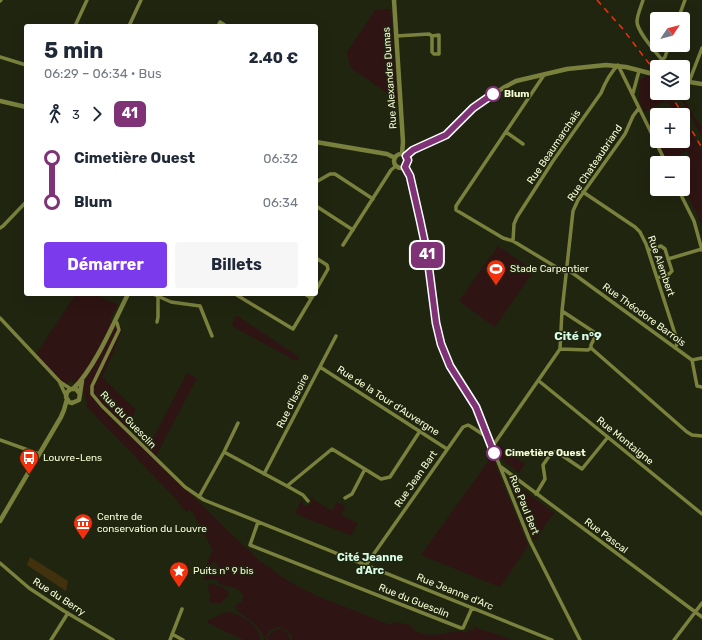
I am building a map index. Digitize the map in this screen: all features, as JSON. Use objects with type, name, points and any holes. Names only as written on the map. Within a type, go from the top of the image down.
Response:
[{"type":"street","points":[[76,24],[87,0]]},
{"type":"street","points":[[130,24],[141,0]]},
{"type":"street","name":"Rue Alexandre Dumas","points":[[394,0],[404,155]]},
{"type":"street","points":[[643,0],[637,22],[639,30],[662,60],[666,52]]},
{"type":"street","points":[[681,12],[685,0]]},
{"type":"street","points":[[396,36],[429,34],[432,36],[439,36],[439,54],[434,54],[432,52],[432,36]]},
{"type":"street","points":[[690,79],[702,48]]},
{"type":"street","points":[[0,57],[24,64]]},
{"type":"street","points":[[618,65],[663,156]]},
{"type":"street","points":[[395,158],[398,155],[404,155],[451,132],[473,108],[516,81],[567,69],[618,65],[650,73]]},
{"type":"street","name":"Rue Beaumarchais","points":[[513,241],[514,224],[516,218],[553,160],[601,93],[605,82],[618,65]]},
{"type":"street","points":[[633,95],[639,71]]},
{"type":"street","points":[[523,144],[506,132],[545,74]]},
{"type":"street","points":[[690,82],[702,84]]},
{"type":"street","points":[[0,101],[24,107]]},
{"type":"street","name":"Rue Chateaubriand","points":[[560,349],[562,311],[573,211],[583,192],[625,134],[633,116],[639,108]]},
{"type":"street","name":"Rue Théodore Barrois","points":[[506,132],[456,206],[456,210],[462,215],[503,238],[513,241],[567,271],[692,360]]},
{"type":"street","points":[[318,142],[387,154],[395,158]]},
{"type":"street","points":[[403,145],[413,150]]},
{"type":"street","points":[[396,166],[400,168],[405,167],[408,160],[404,155]]},
{"type":"street","points":[[395,158],[394,162],[396,166]]},
{"type":"street","points":[[344,245],[396,166]]},
{"type":"street","name":"Rue Paul Bert","points":[[405,167],[410,176],[422,228],[427,253],[436,323],[441,344],[450,366],[476,407],[530,541],[580,640]]},
{"type":"street","points":[[318,181],[330,174],[335,174],[373,199]]},
{"type":"street","name":"Rue Alembert","points":[[583,192],[638,229],[643,237],[677,340],[675,348]]},
{"type":"street","points":[[668,259],[702,249],[694,221],[682,196]]},
{"type":"street","points":[[0,228],[24,204]]},
{"type":"street","points":[[318,207],[353,230]]},
{"type":"street","points":[[648,250],[661,246],[663,247],[672,270],[671,272],[657,278]]},
{"type":"street","points":[[318,259],[327,265],[328,269],[318,286]]},
{"type":"street","points":[[64,410],[68,391],[82,380],[115,321],[127,296]]},
{"type":"street","points":[[238,296],[293,329],[312,298],[308,296]]},
{"type":"street","points":[[157,322],[158,297],[171,302],[200,306],[212,336]]},
{"type":"street","points":[[562,311],[594,332],[595,337],[590,345],[591,348]]},
{"type":"street","points":[[0,318],[60,382],[72,389],[78,390],[80,394]]},
{"type":"street","name":"Rue du Guesclin","points":[[115,321],[119,330],[92,386],[92,394],[95,399],[185,488],[199,497],[217,505]]},
{"type":"street","name":"Rue d'Issoire","points":[[264,474],[336,336]]},
{"type":"street","points":[[492,447],[560,349],[588,350],[591,348]]},
{"type":"street","points":[[591,348],[687,432],[692,435],[702,436]]},
{"type":"street","points":[[702,358],[692,360],[697,386],[702,387]]},
{"type":"street","name":"Rue de la Tour d'Auvergne","points":[[320,367],[447,449]]},
{"type":"street","points":[[0,521],[64,410],[72,403],[79,400],[82,380]]},
{"type":"street","name":"Rue Montaigne","points":[[538,381],[702,514]]},
{"type":"street","points":[[60,382],[66,397],[72,403]]},
{"type":"street","points":[[199,497],[238,423]]},
{"type":"street","name":"Rue Jean Bart","points":[[366,565],[463,427],[470,426],[488,438]]},
{"type":"street","points":[[287,486],[332,449],[381,479],[390,477],[420,431]]},
{"type":"street","points":[[536,494],[545,479],[543,465],[552,452],[556,452],[582,469],[608,437]]},
{"type":"street","points":[[0,440],[39,454]]},
{"type":"street","points":[[224,452],[303,495],[308,501]]},
{"type":"street","name":"Rue Pascal","points":[[500,466],[702,617]]},
{"type":"street","points":[[345,498],[352,494],[364,469]]},
{"type":"street","name":"Rue Jeanne d'Arc","points":[[217,505],[552,640]]},
{"type":"street","name":"Rue du Guesclin","points":[[258,522],[250,545],[461,628],[463,628],[472,608]]},
{"type":"street","name":"Rue du Berry","points":[[0,563],[29,588],[113,640]]},
{"type":"street","points":[[674,640],[702,603]]},
{"type":"street","points":[[170,640],[182,609]]},
{"type":"street","points":[[51,640],[68,613]]},
{"type":"street","points":[[172,634],[183,640]]},
{"type":"shaded area","points":[[391,9],[397,100],[350,67],[347,52],[375,10]]},
{"type":"shaded area","points":[[646,76],[650,76],[650,100],[667,100],[644,112],[639,99],[640,80]]},
{"type":"shaded area","points":[[667,100],[672,100],[678,108],[672,108]]},
{"type":"shaded area","points":[[685,100],[689,108],[686,108],[682,101]]},
{"type":"shaded area","points":[[690,109],[702,128],[702,137],[690,115]]},
{"type":"shaded area","points":[[690,130],[702,152],[702,228],[688,196],[690,196],[690,156],[687,151],[677,156],[664,156],[660,148],[690,148]]},
{"type":"shaded area","name":"Stade Carpentier","points":[[498,246],[534,271],[495,327],[459,301]]},
{"type":"shaded area","points":[[75,296],[98,296],[118,305],[110,320],[122,329],[102,377],[136,410],[125,430],[260,561],[282,577],[317,596],[390,625],[394,622],[410,625],[416,632],[431,635],[459,631],[466,633],[469,629],[473,631],[474,627],[513,640],[291,640],[292,636],[289,632],[282,627],[278,627],[268,633],[265,637],[266,640],[264,640],[257,627],[237,611],[235,605],[243,602],[243,596],[240,591],[234,587],[222,585],[217,580],[203,579],[208,568],[219,570],[215,561],[209,566],[206,565],[213,550],[192,511],[188,510],[187,513],[176,499],[88,408],[83,389],[70,380],[62,389],[60,384],[34,357]]},
{"type":"shaded area","points":[[236,315],[299,357],[296,361],[232,326]]},
{"type":"shaded area","points":[[187,373],[197,378],[155,458],[147,450]]},
{"type":"shaded area","points":[[499,445],[525,464],[519,473],[503,460],[497,449]]},
{"type":"shaded area","points":[[492,456],[528,546],[500,587],[421,555]]},
{"type":"shaded area","points":[[512,482],[554,513],[535,540],[533,539],[510,483]]},
{"type":"shaded area","points":[[310,496],[332,511],[337,502],[345,506],[341,515],[358,524],[351,535],[295,513],[302,499],[303,505],[310,505],[312,500]]},
{"type":"shaded area","points":[[30,557],[68,581],[66,591],[27,565]]},
{"type":"shaded area","points":[[211,583],[223,588],[229,594],[221,603],[211,603],[209,601],[211,596],[208,589],[209,584]]},
{"type":"shaded area","points":[[227,612],[238,615],[254,626],[260,635],[260,640],[244,640],[208,623],[207,621]]},
{"type":"shaded area","points":[[283,628],[288,634],[290,640],[268,640],[267,637],[275,630]]},
{"type":"railway","points":[[597,0],[622,28],[650,65]]},
{"type":"railway","points":[[674,100],[702,148]]},
{"type":"bus line","name":"41","points":[[493,94],[473,108],[451,132],[413,150],[406,156],[408,158],[408,163],[405,167],[410,176],[427,253],[436,323],[441,344],[450,366],[476,407],[494,453]]},
{"type":"place","name":"Blum","points":[[493,94]]},
{"type":"place","name":"Stade Carpentier","points":[[496,286]]},
{"type":"place","name":"Cimetière Ouest","points":[[494,453]]},
{"type":"place","name":"Louvre-Lens","points":[[29,475]]},
{"type":"place","name":"Centre de conservation du Louvre","points":[[83,540]]},
{"type":"place","name":"Puits n° 9 bis","points":[[179,588]]},
{"type":"district","name":"Cité n°9","points":[[578,336]]},
{"type":"district","name":"Cité Jeanne d'Arc","points":[[370,563]]}]
